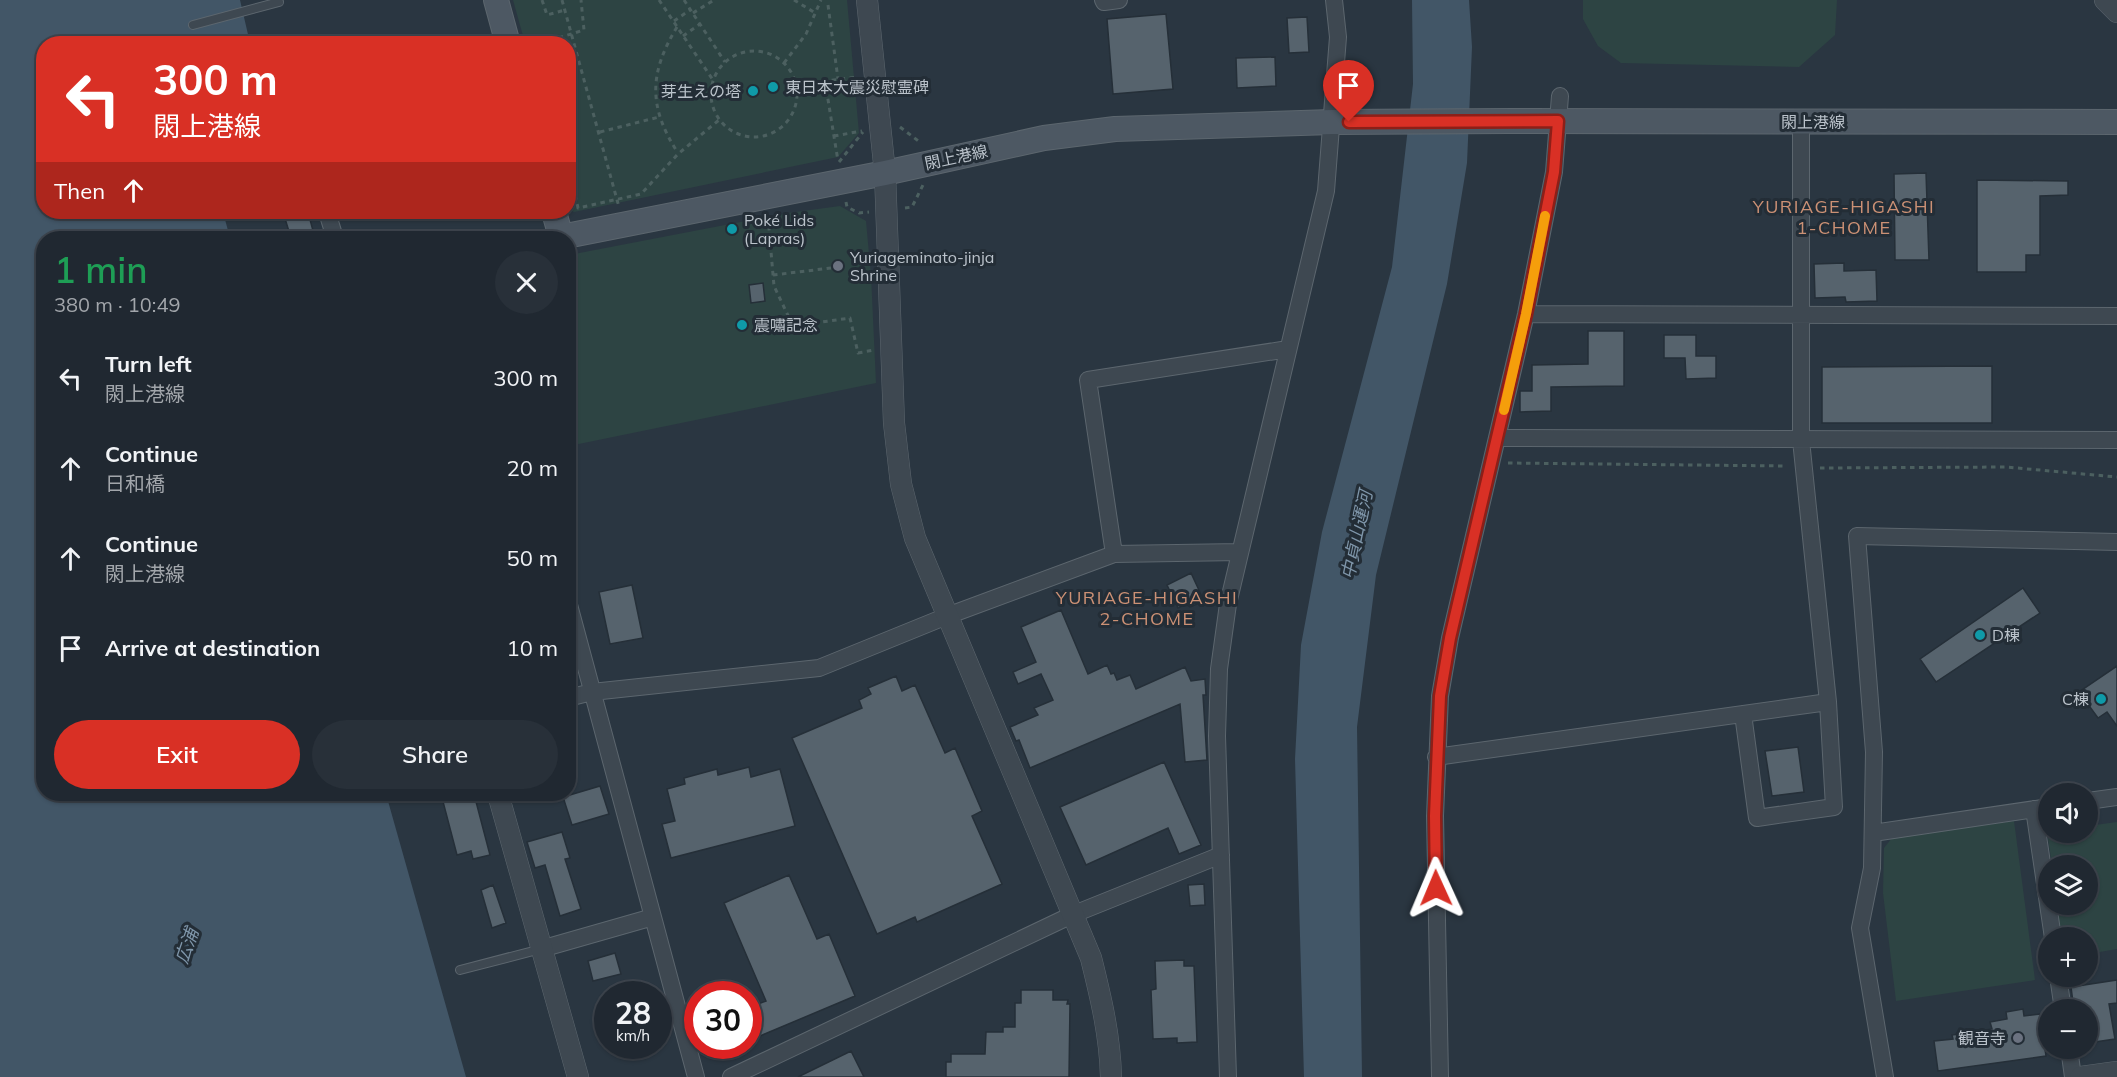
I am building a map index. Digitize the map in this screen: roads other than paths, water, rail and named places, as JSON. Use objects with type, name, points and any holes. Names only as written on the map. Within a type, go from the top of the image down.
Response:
[{"type":"main road","points":[[496,0],[506,36]]},
{"type":"main road","name":"閖上港線","points":[[576,234],[885,173],[1044,138],[1115,129],[1332,122],[2117,122]]},
{"type":"street","points":[[867,0],[885,173],[894,423],[901,484],[915,538],[1091,958],[1103,1005],[1110,1048],[1111,1077]]},
{"type":"street","points":[[1103,0],[1104,2],[1119,0]]},
{"type":"street","points":[[1228,1077],[1217,736],[1219,669],[1228,604],[1326,191],[1338,37],[1334,0]]},
{"type":"street","points":[[2106,0],[2117,12]]},
{"type":"street","points":[[1440,1077],[1435,816],[1440,696],[1450,638],[1526,314],[1554,172],[1560,96]]},
{"type":"street","points":[[1743,714],[1757,818],[1834,807],[1828,702],[1801,440],[1802,123]]},
{"type":"street","points":[[1526,314],[2117,316]]},
{"type":"street","points":[[1114,554],[1088,380],[1288,350]]},
{"type":"street","points":[[1497,438],[2117,440]]},
{"type":"street","points":[[1885,1077],[1860,928],[1872,868],[1874,752],[1857,536],[2117,542]]},
{"type":"street","points":[[576,696],[592,692],[819,668],[947,616],[1114,554],[1240,552]]},
{"type":"street","points":[[576,631],[696,1077]]},
{"type":"street","points":[[1436,757],[1828,702]]},
{"type":"street","points":[[2098,800],[2117,797]]},
{"type":"street","points":[[500,801],[578,1077]]},
{"type":"street","points":[[1873,832],[2038,809]]},
{"type":"street","points":[[2045,843],[2052,927]]},
{"type":"street","points":[[731,1077],[1074,914],[1221,855]]},
{"type":"street","points":[[541,949],[653,917]]},
{"type":"street","points":[[2071,1059],[2073,1077]]},
{"type":"street","points":[[2081,1077],[2117,1072]]},
{"type":"lane","points":[[193,25],[279,2]]},
{"type":"lane","points":[[460,970],[541,949]]},
{"type":"water","name":"広浦","points":[[0,0],[240,0],[248,36],[36,36],[36,219],[225,219],[228,231],[36,231],[36,801],[388,801],[466,1077],[0,1077]]},
{"type":"water","name":"中貞山運河","points":[[1412,0],[1469,0],[1472,47],[1467,163],[1447,284],[1376,575],[1357,727],[1362,1077],[1304,1077],[1295,759],[1301,645],[1322,532],[1392,267],[1413,84]]},
{"type":"place","name":"東日本大震災慰霊碑","points":[[773,87]]},
{"type":"place","name":"芽生えの塔","points":[[753,91]]},
{"type":"place","name":"Poké Lids (Lapras)","points":[[732,229]]},
{"type":"place","name":"Yuriageminato-jinja Shrine","points":[[838,266]]},
{"type":"place","name":"震嘯記念","points":[[742,325]]},
{"type":"place","name":"D棟","points":[[1980,635]]},
{"type":"place","name":"C棟","points":[[2101,699]]},
{"type":"place","name":"観音寺","points":[[2018,1038]]},
{"type":"district","name":"YURIAGE-HIGASHI 1-CHOME","points":[[1844,217]]},
{"type":"district","name":"YURIAGE-HIGASHI 2-CHOME","points":[[1147,608]]}]
